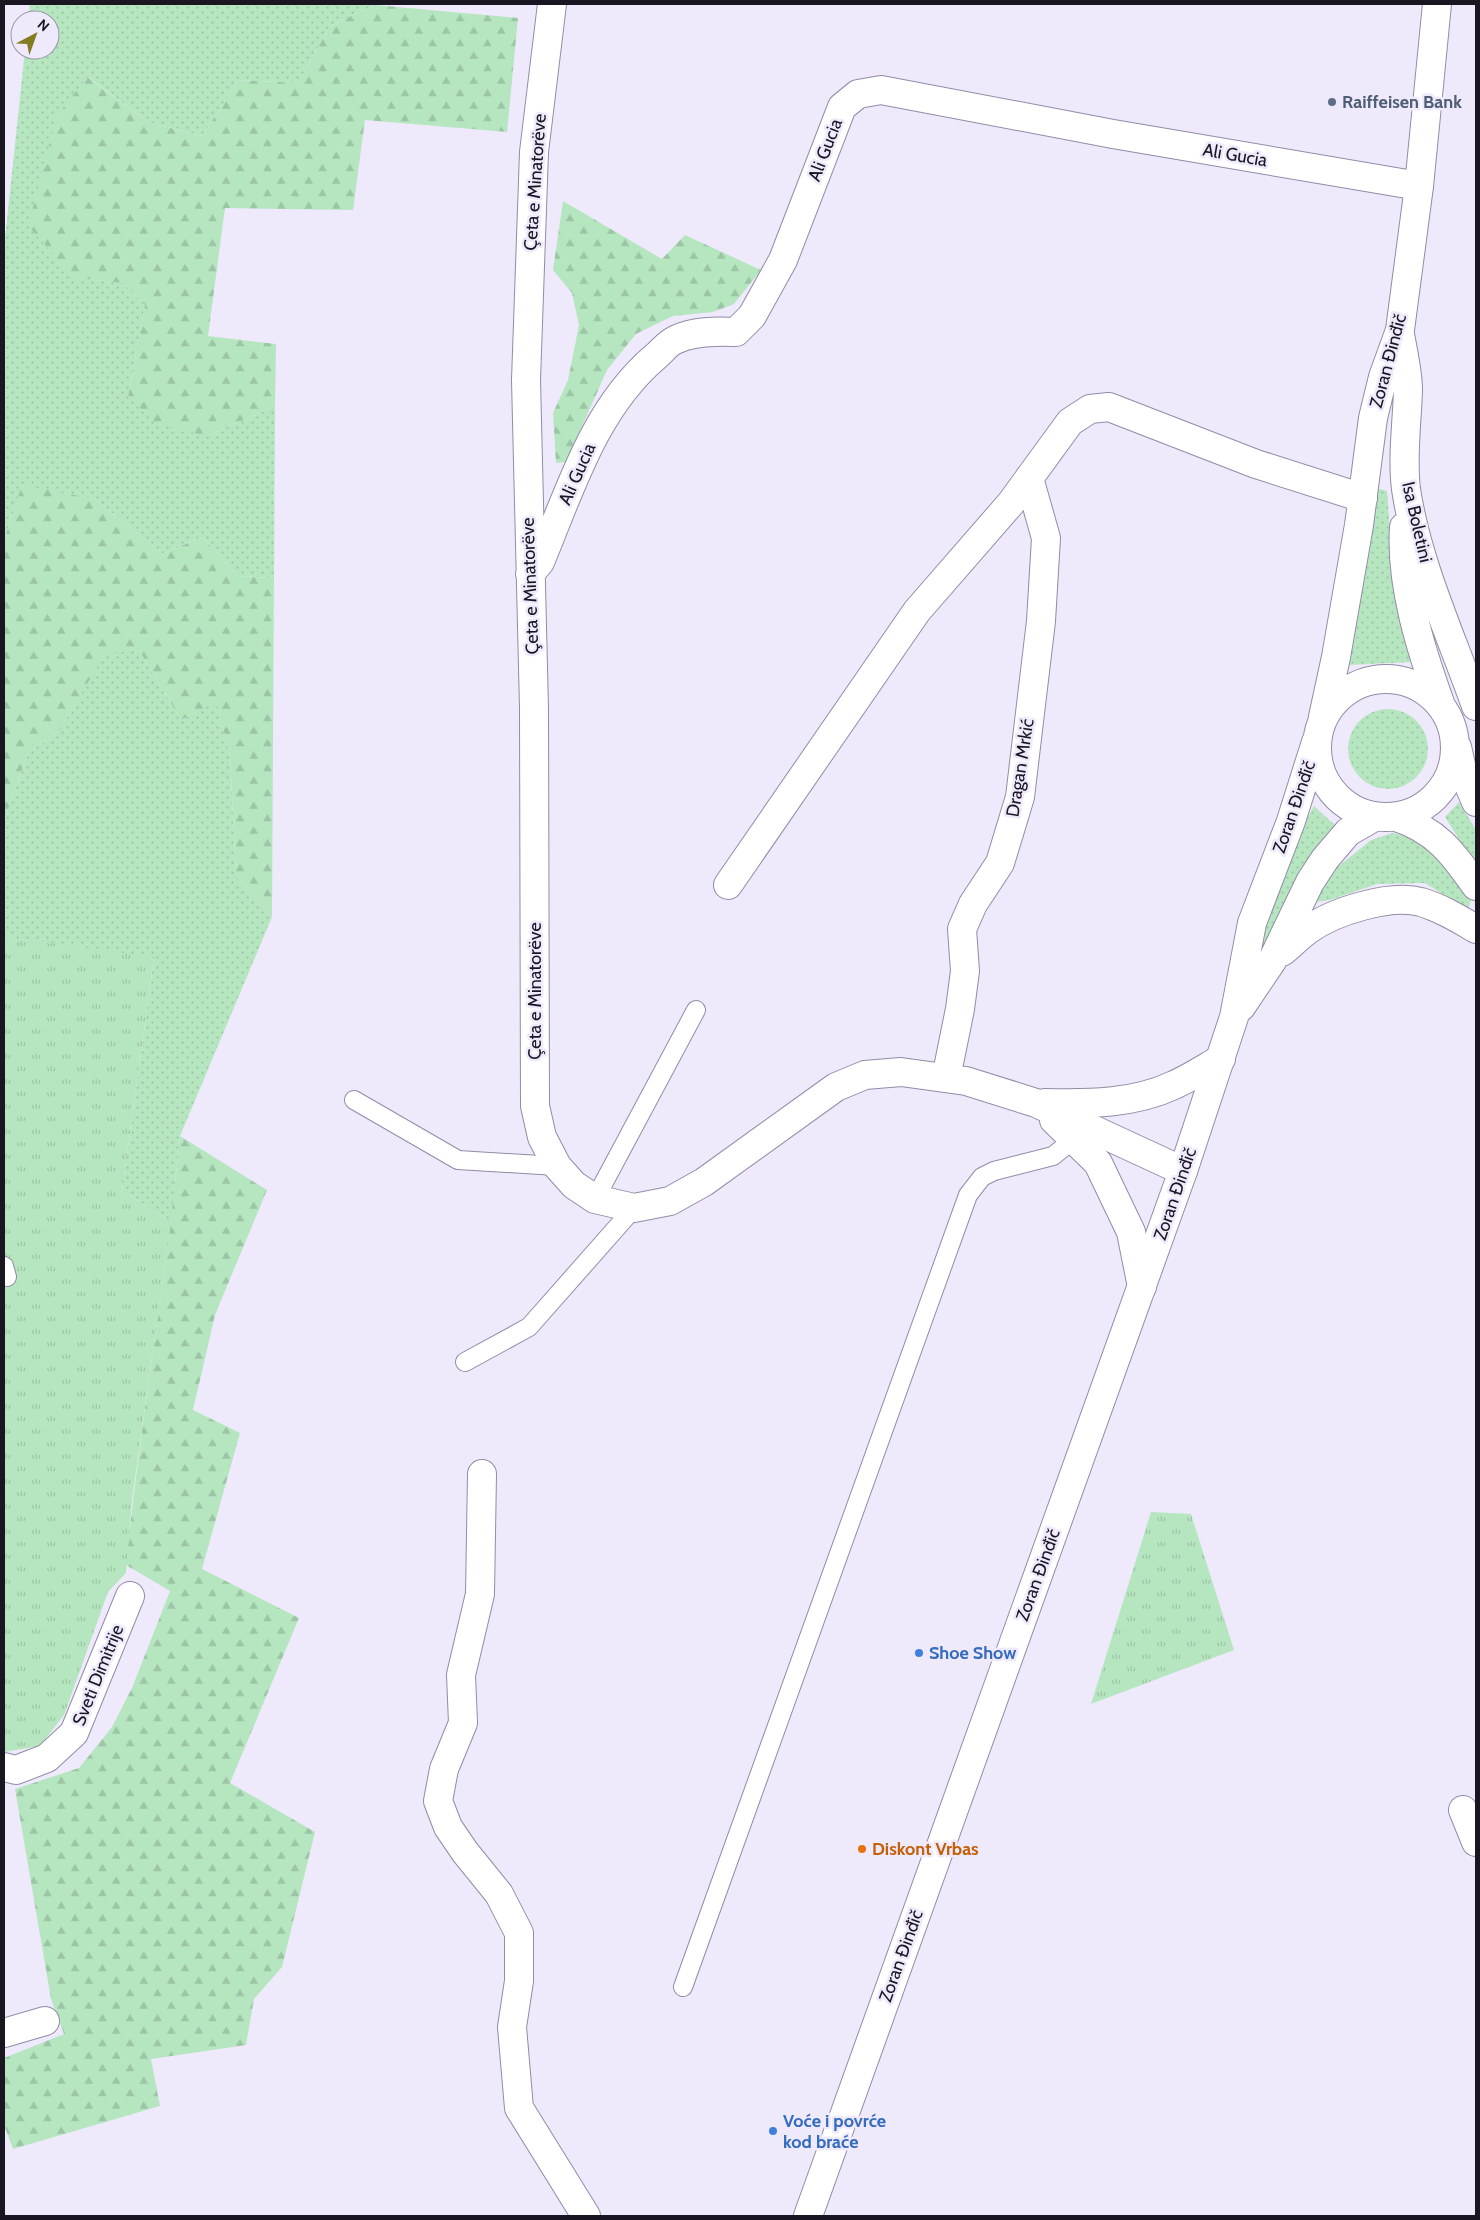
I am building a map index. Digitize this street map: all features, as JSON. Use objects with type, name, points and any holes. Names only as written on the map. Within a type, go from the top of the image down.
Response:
[{"type":"street","name":"Çeta e Minatorëve","points":[[552,4],[534,152],[526,380],[534,708],[535,1106],[542,1137],[556,1166],[574,1185],[596,1199],[634,1208],[670,1201],[704,1182],[836,1087],[865,1076],[901,1072],[966,1081],[1036,1103],[1183,1171]]},
{"type":"street","name":"Zoran Đinđič","points":[[808,2216],[1183,1171],[1234,1017],[1252,923],[1291,822],[1320,729],[1336,657],[1363,498],[1373,418],[1383,377],[1400,330],[1419,186],[1437,4]]},
{"type":"street","name":"Ali Gucia","points":[[530,575],[540,562],[590,442],[611,406],[636,373],[675,340],[710,331],[736,332],[752,316],[783,260],[842,107],[858,94],[881,90],[1113,134],[1419,186]]},
{"type":"street","name":"Isa Boletini","points":[[1400,330],[1408,388],[1406,489],[1420,546],[1434,590],[1476,706]]},
{"type":"street","points":[[728,885],[916,611],[1010,503],[1070,422],[1090,409],[1109,407],[1256,464],[1363,498]]},
{"type":"street","name":"Dragan Mrkić","points":[[946,1078],[960,1009],[965,971],[962,929],[973,904],[1000,863],[1020,797],[1041,622],[1046,538],[1029,478]]},
{"type":"street","points":[[1406,489],[1403,545],[1409,585],[1426,664],[1440,703]]},
{"type":"street","name":"Zoran Đinđič","points":[[1234,1017],[1272,961],[1310,882],[1325,859],[1348,832],[1385,817],[1418,810],[1436,797],[1449,779],[1455,757],[1454,735],[1449,718],[1440,703],[1422,688],[1401,679],[1378,678],[1355,684],[1337,698],[1320,729],[1318,762],[1325,782],[1338,798],[1355,810],[1385,817]]},
{"type":"street","points":[[1454,735],[1462,769],[1476,802]]},
{"type":"street","points":[[1385,817],[1417,824],[1441,840],[1476,886]]},
{"type":"street","points":[[1272,961],[1309,929],[1360,906],[1380,903],[1420,902],[1450,914],[1476,929]]},
{"type":"street","name":"Çeta e Minatorëve","points":[[1036,1103],[1096,1104],[1133,1098],[1173,1086],[1221,1059]]},
{"type":"street","name":"Çeta e Minatorëve","points":[[1036,1103],[1098,1163],[1131,1232],[1142,1286]]},
{"type":"street","points":[[482,1474],[480,1594],[461,1675],[463,1723],[444,1769],[438,1802],[448,1827],[465,1852],[499,1894],[519,1933],[519,1982],[512,2027],[519,2108],[586,2216]]},
{"type":"street","name":"Sveti Dimitrije","points":[[4,1767],[16,1770],[48,1758],[74,1733],[130,1596]]},
{"type":"street","points":[[1462,1810],[1476,1842]]},
{"type":"street","points":[[4,2033],[45,2021]]},
{"type":"lane","points":[[596,1199],[696,1010]]},
{"type":"lane","points":[[354,1100],[458,1160],[556,1166]]},
{"type":"lane","points":[[683,1987],[968,1195],[982,1177],[1053,1156],[1074,1139]]},
{"type":"lane","points":[[465,1362],[530,1327],[634,1208]]},
{"type":"green space","points":[[30,4],[375,5],[330,26],[298,83],[239,80],[202,136],[148,122],[88,77],[75,278],[123,283],[145,305],[128,397],[207,436],[275,406],[274,578],[238,576],[202,537],[163,554],[95,499],[22,486],[4,540],[4,248],[24,60],[60,60],[60,10],[29,10]]},
{"type":"green space","points":[[375,5],[518,18],[507,132],[365,120],[353,210],[225,208],[208,336],[276,344],[275,406],[207,436],[157,424],[128,397],[145,305],[123,283],[75,278],[28,226],[57,116],[87,77],[148,122],[202,136],[239,80],[298,83],[330,26]]},
{"type":"green space","points":[[563,201],[662,259],[685,235],[761,270],[734,304],[713,312],[673,316],[636,334],[607,370],[566,462],[556,463],[553,413],[568,380],[579,325],[572,293],[553,270]]},
{"type":"green space","points":[[22,485],[95,499],[163,554],[202,537],[238,576],[274,578],[272,917],[236,876],[230,754],[216,702],[181,720],[139,650],[105,654],[59,731],[28,753],[4,821],[4,540]]},
{"type":"green space","points":[[1373,487],[1387,491],[1395,597],[1412,662],[1348,665]]},
{"type":"green space","points":[[139,650],[181,720],[216,701],[230,754],[236,876],[272,917],[180,1136],[171,1222],[122,1191],[154,958],[4,937],[4,821],[28,753],[59,731],[105,653]]},
{"type":"green space","points":[[1388,709],[1403,712],[1416,721],[1425,734],[1428,749],[1425,764],[1416,777],[1403,786],[1388,789],[1373,786],[1360,777],[1351,764],[1348,749],[1351,734],[1360,721],[1373,712]]},
{"type":"green space","points":[[1459,802],[1476,830],[1476,866],[1445,817]]},
{"type":"green space","points":[[1314,806],[1336,826],[1314,849],[1263,955],[1252,950],[1293,844]]},
{"type":"green space","points":[[1392,833],[1415,838],[1443,861],[1471,900],[1468,910],[1425,883],[1377,884],[1330,900],[1316,902],[1334,870],[1371,840]]},
{"type":"green space","points":[[4,937],[154,957],[122,1191],[171,1222],[132,1500],[126,1573],[108,1592],[64,1715],[40,1746],[4,1752]]},
{"type":"green space","points":[[180,1136],[267,1190],[215,1315],[193,1410],[240,1433],[202,1569],[299,1618],[230,1783],[315,1832],[282,1967],[254,1999],[246,2045],[151,2059],[160,2106],[13,2149],[4,2125],[4,2058],[64,2034],[51,1999],[15,1789],[79,1768],[112,1727],[132,1688],[170,1591],[126,1565],[138,1458],[168,1244]]},
{"type":"green space","points":[[1151,1512],[1191,1514],[1234,1650],[1091,1704]]},
{"type":"place","name":"Raiffeisen Bank","points":[[1332,102]]},
{"type":"place","name":"Shoe Show","points":[[919,1653]]},
{"type":"place","name":"Diskont Vrbas","points":[[862,1849]]},
{"type":"place","name":"Voće i povrće kod braće","points":[[773,2131]]}]
